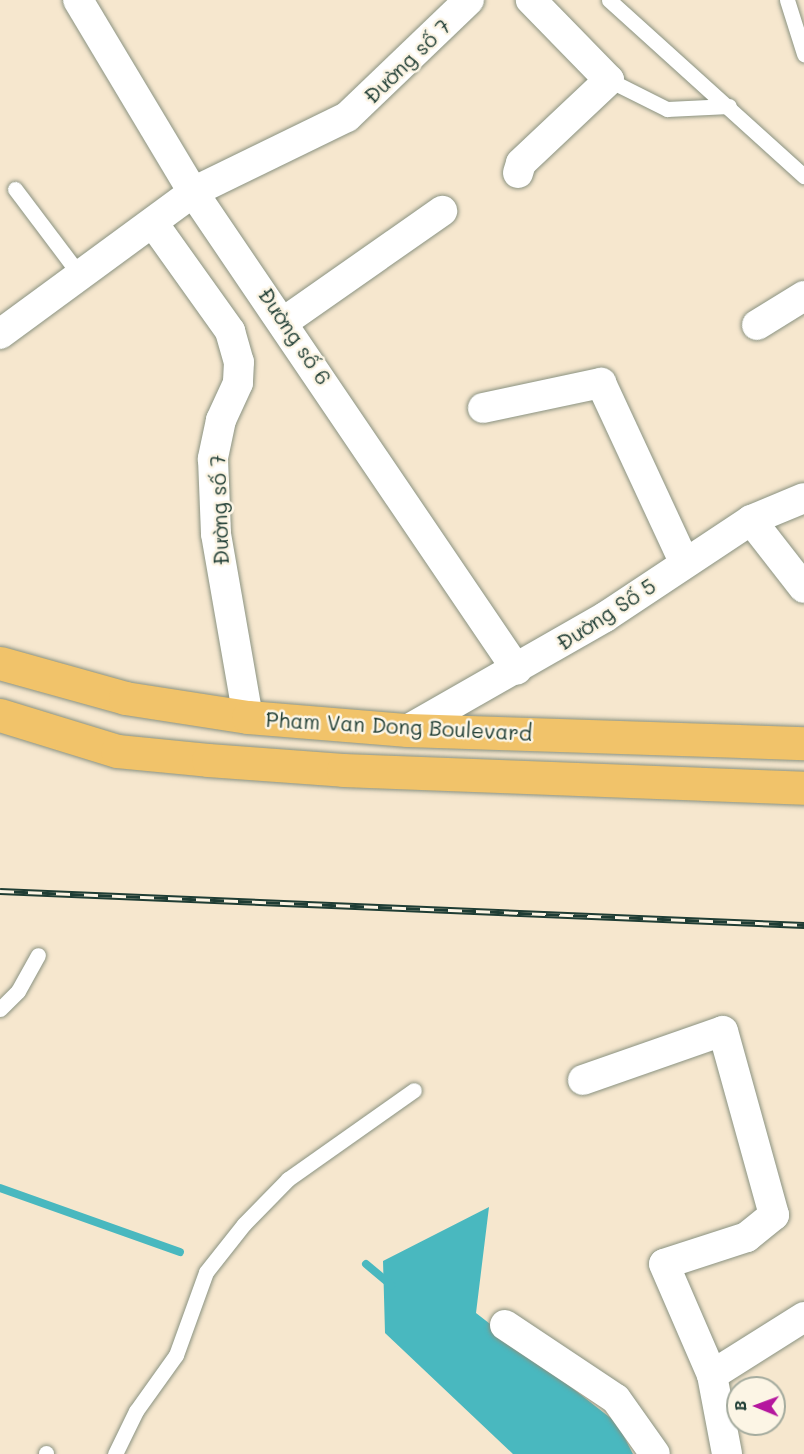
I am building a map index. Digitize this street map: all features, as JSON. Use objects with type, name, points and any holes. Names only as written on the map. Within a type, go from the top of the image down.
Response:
[{"type":"highway","name":"Pham Van Dong Boulevard","points":[[0,663],[125,698],[248,717],[407,730],[804,743]]},
{"type":"highway","points":[[0,715],[117,751],[208,760],[343,770],[804,788]]},
{"type":"street","name":"Đường số 6","points":[[78,0],[193,192],[285,321],[517,670]]},
{"type":"street","name":"Đường số 7","points":[[0,334],[82,278],[193,192],[347,117],[469,0]]},
{"type":"street","points":[[518,173],[520,163],[609,80],[531,0]]},
{"type":"street","points":[[285,321],[442,211]]},
{"type":"street","name":"Đường số 7","points":[[153,223],[230,331],[239,362],[238,383],[221,420],[213,459],[220,566],[248,717]]},
{"type":"street","points":[[757,325],[804,296]]},
{"type":"street","points":[[483,408],[601,383],[684,562]]},
{"type":"street","name":"Đường Số 5","points":[[407,730],[517,670],[751,520],[804,498]]},
{"type":"street","points":[[751,520],[804,588]]},
{"type":"street","points":[[583,1080],[723,1031],[774,1215],[747,1237],[664,1264],[712,1375],[727,1454]]},
{"type":"street","points":[[712,1375],[804,1317]]},
{"type":"street","points":[[505,1325],[616,1398],[655,1454]]},
{"type":"lane","points":[[609,0],[804,176]]},
{"type":"lane","points":[[787,0],[804,54]]},
{"type":"lane","points":[[609,80],[667,109],[729,106]]},
{"type":"lane","points":[[15,189],[82,278]]},
{"type":"lane","points":[[0,1009],[18,991],[38,955]]},
{"type":"lane","points":[[115,1454],[136,1411],[176,1355],[207,1272],[244,1224],[288,1179],[414,1090]]},
{"type":"water","points":[[489,1207],[476,1313],[617,1423],[633,1454],[513,1454],[385,1333],[383,1261]]},
{"type":"waterway","points":[[0,1188],[180,1252]]},
{"type":"waterway","points":[[366,1264],[391,1285]]},
{"type":"railway","points":[[0,891],[804,925]]}]
